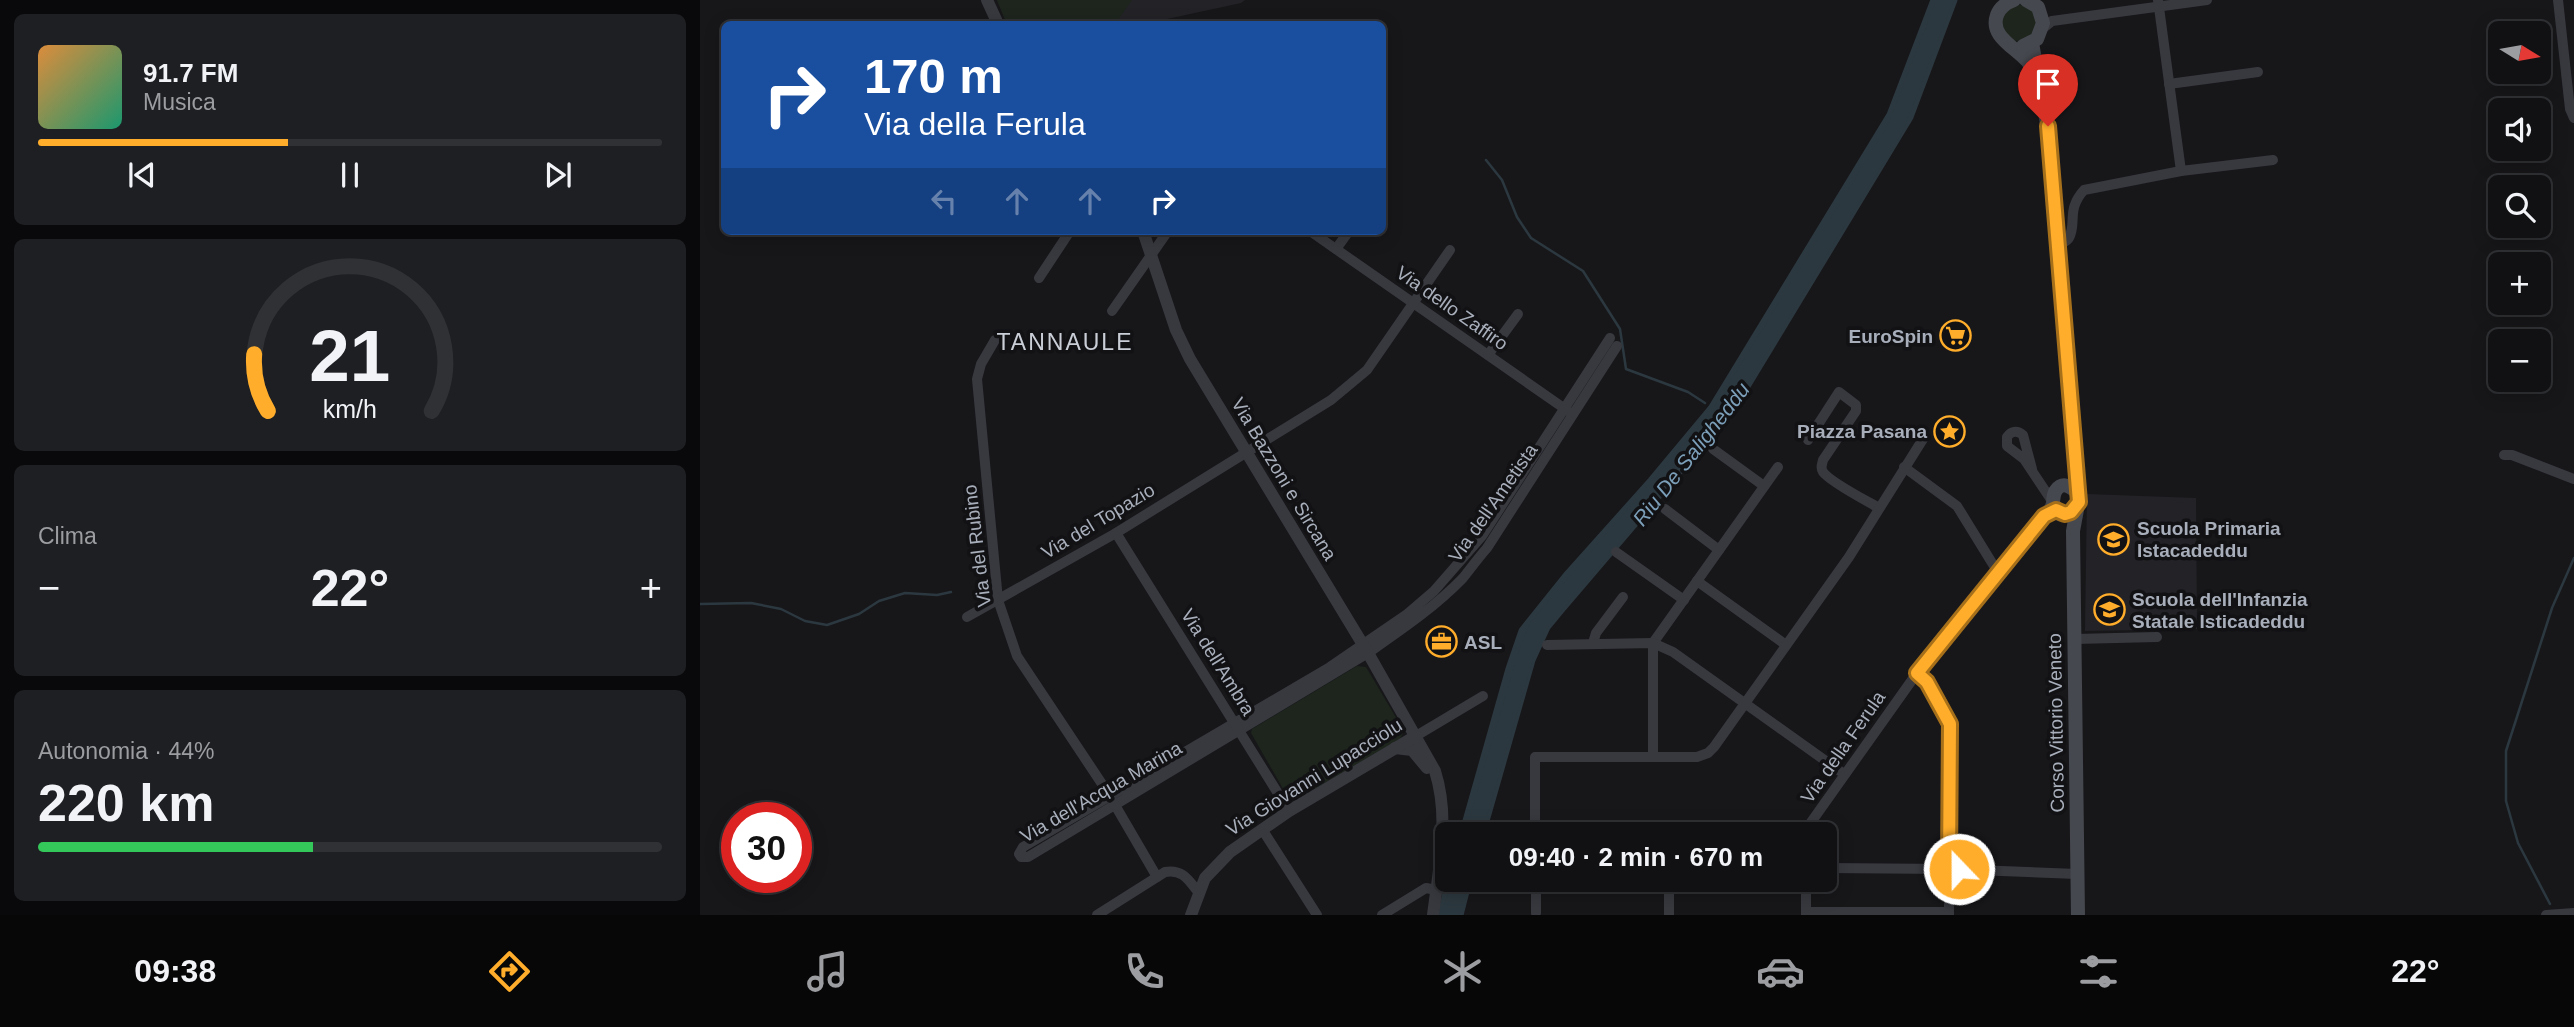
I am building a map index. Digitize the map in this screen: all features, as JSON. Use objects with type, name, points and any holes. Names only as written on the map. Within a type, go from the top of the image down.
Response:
[{"type":"main road","name":"Corso Vittorio Veneto","points":[[2014,0],[2002,7],[1996,22],[2000,36],[2026,56],[2037,76]]},
{"type":"main road","points":[[2012,46],[2032,43],[2042,29],[2034,4]]},
{"type":"main road","name":"Corso Vittorio Veneto","points":[[2032,43],[2048,126],[2073,447],[2061,502],[2073,531],[2078,915]]},
{"type":"street","points":[[987,0],[997,21]]},
{"type":"street","points":[[2034,4],[2049,15],[2159,2],[2207,0]]},
{"type":"street","points":[[2558,0],[2573,109]]},
{"type":"street","points":[[2042,29],[2052,21],[2159,2]]},
{"type":"street","points":[[2159,2],[2181,171]]},
{"type":"street","points":[[2169,84],[2258,72]]},
{"type":"street","points":[[2059,244],[2066,242],[2069,237],[2072,211],[2077,198],[2084,190],[2181,171],[2273,160]]},
{"type":"street","points":[[1039,278],[1067,235]]},
{"type":"street","name":"Via Bazzoni e Sircana","points":[[1145,235],[1176,330],[1190,359],[1416,736],[1435,771],[1440,788]]},
{"type":"street","points":[[1112,311],[1165,235]]},
{"type":"street","name":"Via dello Zaffiro","points":[[1316,235],[1570,412]]},
{"type":"street","points":[[1336,249],[1346,235]]},
{"type":"street","name":"Via del Topazio","points":[[967,617],[1116,533],[1159,500],[1246,453],[1350,386],[1367,369],[1450,250]]},
{"type":"street","points":[[1488,355],[1518,314]]},
{"type":"street","name":"Via del Rubino","points":[[995,340],[981,364],[977,379],[998,600],[1017,656],[1112,801],[1157,877]]},
{"type":"street","name":"Via dell'Ametista","points":[[1365,649],[1458,566],[1570,412],[1613,342]]},
{"type":"street","points":[[1808,440],[1839,392],[1856,404],[1856,411],[1823,460],[1822,468],[1836,482],[1879,508]]},
{"type":"street","points":[[2032,469],[2023,435],[2011,433],[2006,443],[2009,448],[2014,450],[2040,482],[2061,502]]},
{"type":"street","points":[[1535,822],[1535,757],[1697,757],[1708,753],[1849,557],[1923,439]]},
{"type":"street","points":[[2014,450],[2020,450],[2024,444]]},
{"type":"street","points":[[1713,449],[1764,486]]},
{"type":"street","points":[[2504,455],[2512,455],[2574,478]]},
{"type":"street","points":[[1653,756],[1653,643],[1778,467]]},
{"type":"street","points":[[1904,467],[1957,506],[1997,571]]},
{"type":"street","name":"Via della Ferula","points":[[1811,822],[1917,673],[1997,571],[2061,502]]},
{"type":"street","points":[[1665,509],[1719,550]]},
{"type":"street","name":"Via dell'Ambra","points":[[1116,533],[1289,811]]},
{"type":"street","points":[[1616,552],[1684,600]]},
{"type":"street","points":[[1697,581],[1786,645]]},
{"type":"street","points":[[1593,643],[1596,633],[1623,597]]},
{"type":"street","points":[[2075,639],[2157,637]]},
{"type":"street","points":[[1547,645],[1653,643],[1673,652],[1844,774]]},
{"type":"street","name":"Via dell'Acqua Marina","points":[[1112,801],[1023,848],[1019,853],[1021,857],[1028,857],[1112,801],[1330,667],[1365,649]]},
{"type":"street","points":[[1806,892],[1805,914],[1949,914],[1950,724],[1927,682],[1917,673]]},
{"type":"street","name":"Via Giovanni Lupacciolu","points":[[1191,915],[1205,878],[1218,863],[1262,829],[1483,696]]},
{"type":"street","points":[[1395,748],[1412,750],[1440,788],[1442,822]]},
{"type":"street","points":[[1262,829],[1317,915]]},
{"type":"street","points":[[1837,868],[2077,874]]},
{"type":"street","points":[[1097,915],[1165,872],[1181,872],[1198,892]]},
{"type":"street","points":[[1382,915],[1426,888],[1435,890]]},
{"type":"street","points":[[1433,915],[1436,892]]},
{"type":"street","points":[[1536,892],[1536,913]]},
{"type":"street","points":[[1669,892],[1669,915]]},
{"type":"street","points":[[2546,915],[2574,913]]},
{"type":"shaded area","points":[[997,0],[1245,0],[1165,21],[1006,21]]},
{"type":"shaded area","points":[[997,0],[1132,0],[1117,21],[1006,21]]},
{"type":"shaded area","points":[[2019,5],[2031,11],[2037,23],[2031,35],[2019,41],[2007,35],[2001,23],[2007,11]]},
{"type":"shaded area","points":[[2087,494],[2196,498],[2197,629],[2085,631]]},
{"type":"shaded area","points":[[1357,666],[1366,667],[1404,731],[1400,739],[1294,801],[1289,799],[1251,733],[1252,729]]},
{"type":"waterway","name":"Riu De Saligheddu","points":[[1467,822],[1523,631],[1567,576],[1712,409],[1891,115],[1935,0]]},
{"type":"waterway","name":"Riu De Saligheddu","points":[[1477,822],[1525,658],[1537,627],[1714,421],[1732,394],[1895,129],[1945,0]]},
{"type":"waterway","name":"Riu De Saligheddu","points":[[1485,822],[1531,660],[1546,627],[1734,406],[1909,117],[1953,0]]},
{"type":"waterway","points":[[1486,160],[1502,180],[1517,217],[1531,238],[1583,271],[1620,329],[1626,369],[1688,392],[1705,403]]},
{"type":"waterway","name":"Riu De Saligheddu","points":[[1713,415],[1714,421]]},
{"type":"waterway","points":[[2550,904],[2518,843],[2506,801],[2506,751],[2552,608],[2574,558]]},
{"type":"waterway","points":[[700,604],[751,603],[781,609],[805,621],[827,625],[859,614],[879,601],[905,593],[937,595],[951,592]]},
{"type":"waterway","name":"Riu De Saligheddu","points":[[1442,915],[1447,892]]},
{"type":"waterway","name":"Riu De Saligheddu","points":[[1450,915],[1457,892]]},
{"type":"waterway","name":"Riu De Saligheddu","points":[[1459,915],[1465,892]]},
{"type":"place","name":"EuroSpin","points":[[1956,336]]},
{"type":"place","name":"Piazza Pasana","points":[[1950,431]]},
{"type":"place","name":"Scuola Primaria Istacadeddu","points":[[2114,539]]},
{"type":"place","name":"Scuola dell'Infanzia Statale Isticadeddu","points":[[2109,610]]},
{"type":"place","name":"ASL","points":[[1441,642]]},
{"type":"district","name":"TANNAULE","points":[[1065,342]]},
{"type":"route","points":[[1959,869],[1949,869],[1950,724],[1927,682],[1917,673],[2044,516],[2056,510],[2065,514],[2071,512],[2079,502],[2048,126]]}]
